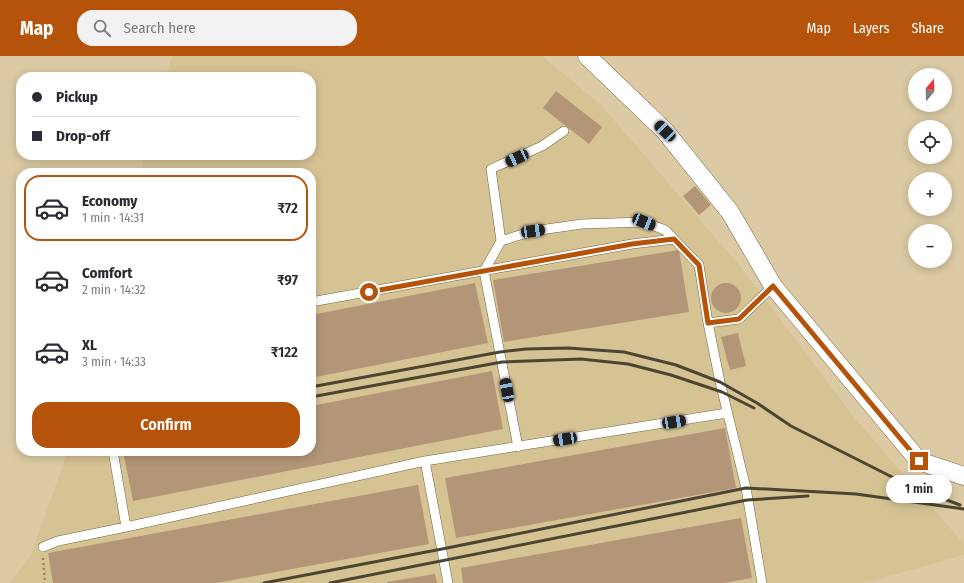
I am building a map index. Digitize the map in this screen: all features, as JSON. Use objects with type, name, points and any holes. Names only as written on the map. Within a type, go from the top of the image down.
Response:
[{"type":"street","points":[[587,56],[665,131],[730,212],[773,286],[919,461],[964,476]]},
{"type":"lane","points":[[518,447],[484,271],[501,241],[491,169],[542,146],[564,131]]},
{"type":"lane","points":[[501,241],[533,231],[582,224],[644,222],[665,230],[699,265],[708,323],[746,488],[762,583]]},
{"type":"lane","points":[[316,301],[632,244],[674,239]]},
{"type":"lane","points":[[708,323],[739,319],[773,286]]},
{"type":"lane","points":[[43,547],[58,541],[425,461],[728,413]]},
{"type":"lane","points":[[114,456],[126,527]]},
{"type":"lane","points":[[425,461],[448,583]]},
{"type":"path","points":[[43,547],[45,583]]},
{"type":"shaded area","points":[[172,56],[542,56],[600,104],[739,265],[853,416],[964,544],[964,555],[864,583],[10,583],[31,555],[66,456],[316,456],[316,168],[141,168],[144,160],[316,160],[316,72],[167,72]]},
{"type":"building","points":[[556,91],[602,127],[589,144],[543,108]]},
{"type":"building","points":[[695,186],[711,205],[699,215],[683,196]]},
{"type":"building","points":[[679,250],[689,312],[504,342],[493,280]]},
{"type":"building","points":[[475,283],[488,343],[316,377],[316,314]]},
{"type":"building","points":[[726,283],[737,287],[741,298],[737,309],[726,313],[715,309],[711,298],[715,287]]},
{"type":"building","points":[[738,333],[746,366],[730,370],[721,337]]},
{"type":"building","points":[[492,371],[503,429],[133,501],[124,456],[316,456],[316,405]]},
{"type":"building","points":[[725,428],[736,488],[456,538],[445,478]]},
{"type":"building","points":[[418,485],[429,544],[216,583],[53,583],[48,553]]},
{"type":"building","points":[[741,518],[752,578],[724,583],[463,583],[461,568]]},
{"type":"building","points":[[435,574],[437,583],[387,583],[387,582]]},
{"type":"railway","points":[[316,386],[500,352],[526,349],[568,348],[624,352],[676,365],[720,382],[757,403],[791,426],[915,488],[960,505]]},
{"type":"railway","points":[[316,396],[502,362],[581,359],[628,364],[671,375],[722,392],[754,408]]},
{"type":"railway","points":[[264,583],[746,488],[856,494],[964,509]]},
{"type":"railway","points":[[330,583],[747,500],[808,496]]},
{"type":"route","points":[[369,292],[632,244],[674,239],[699,265],[708,323],[739,319],[773,286],[853,380],[919,461]]}]
